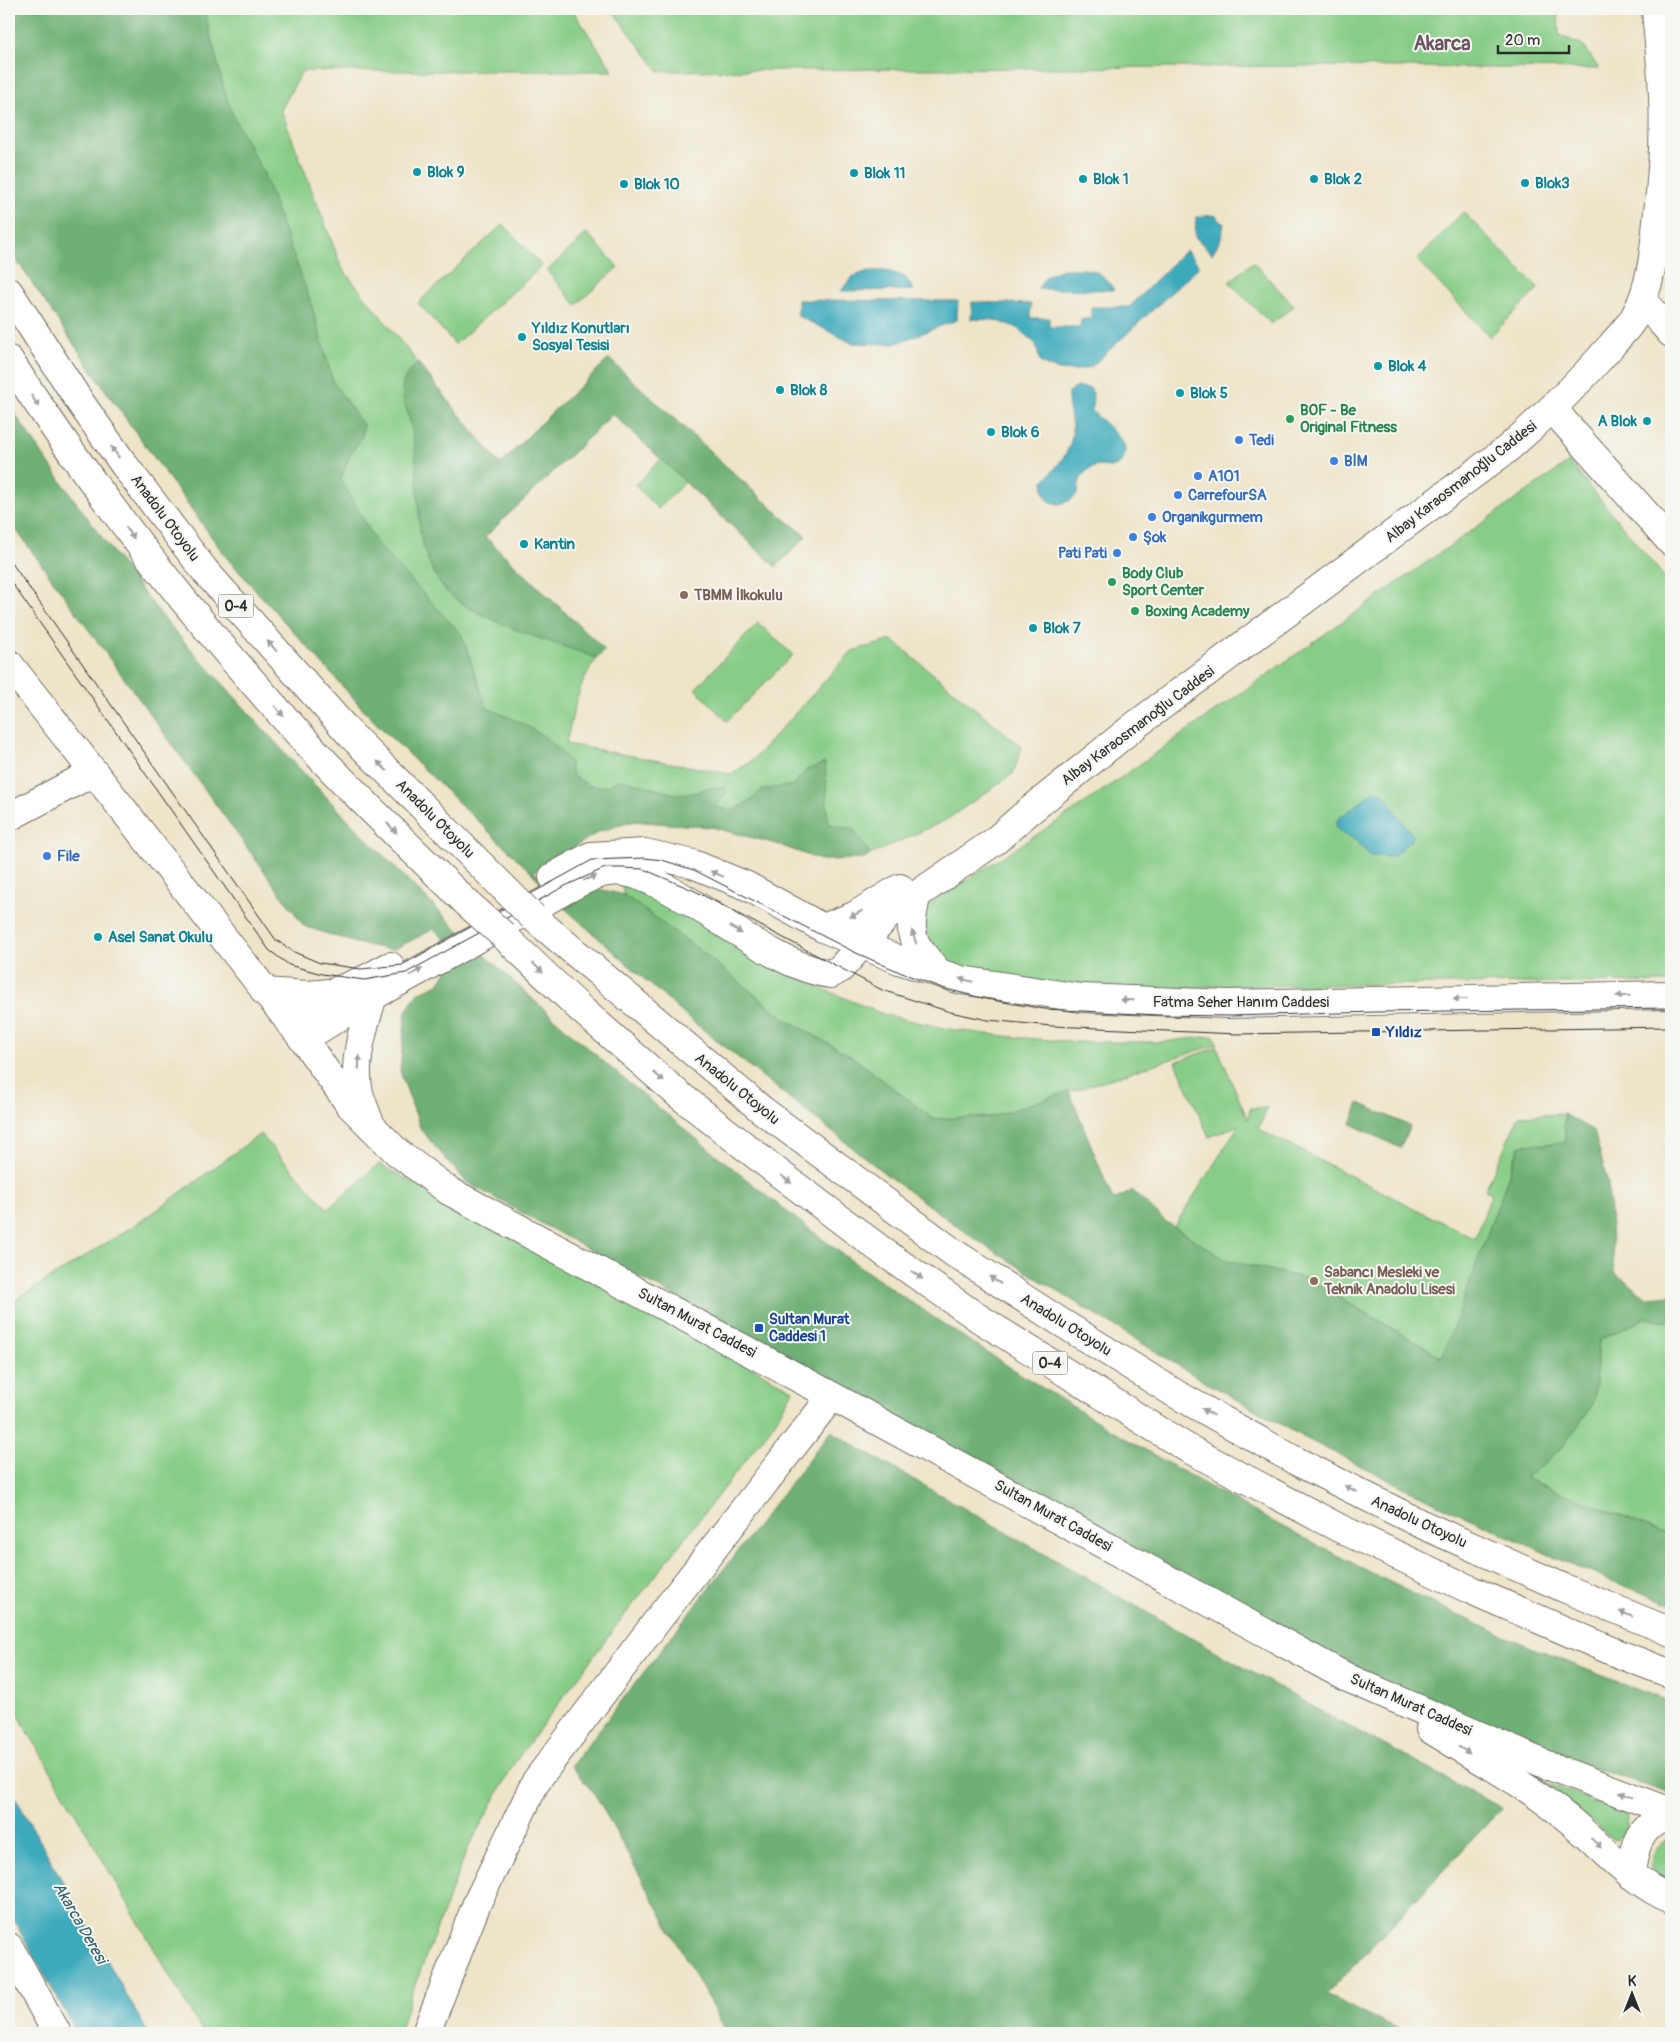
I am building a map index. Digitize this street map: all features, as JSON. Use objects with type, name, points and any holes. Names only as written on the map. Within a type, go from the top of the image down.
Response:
[{"type":"main road","name":"Albay Karaosmanoğlu Caddesi","points":[[1022,817],[1137,724],[1506,450],[1553,408],[1633,319],[1643,301],[1650,277],[1663,252],[1660,194],[1663,97],[1656,9]]},
{"type":"main road","name":"Anadolu Otoyolu","points":[[9,292],[124,466],[205,571],[350,734],[533,917],[762,1110],[954,1253],[1058,1321],[1176,1394],[1331,1479],[1428,1527],[1564,1588],[1671,1632]]},
{"type":"main road","points":[[1643,301],[1671,333]]},
{"type":"main road","name":"O-4","points":[[9,360],[49,422],[103,498],[174,591],[322,759],[467,903],[584,1012],[678,1094],[885,1253],[980,1319],[1187,1448],[1339,1528],[1471,1590],[1619,1654],[1671,1674]]},
{"type":"main road","points":[[1553,408],[1671,542]]},
{"type":"main road","points":[[9,665],[94,772],[9,818]]},
{"type":"main road","name":"Sultan Murat Caddesi","points":[[94,772],[296,1031],[350,1105],[397,1152],[449,1191],[832,1396],[1348,1678],[1549,1766],[1671,1813]]},
{"type":"main road","points":[[296,1031],[373,996],[567,888],[609,872],[622,872],[639,876],[672,891],[765,947],[807,968],[832,974],[840,969],[860,944],[889,914],[995,841],[1022,817]]},
{"type":"main road","points":[[823,928],[854,916],[934,867],[984,833],[1022,817]]},
{"type":"main road","name":"Fatma Seher Hanım Caddesi","points":[[332,993],[364,980],[591,856],[645,854],[693,864],[747,886],[823,928],[879,953],[939,973],[991,986],[1081,998],[1228,1004],[1671,995]]},
{"type":"main road","points":[[918,894],[912,915],[911,933],[919,950],[939,973]]},
{"type":"main road","points":[[265,992],[307,995],[332,993]]},
{"type":"main road","points":[[296,1031],[310,1006],[332,993]]},
{"type":"main road","points":[[371,1126],[359,1092],[358,1059],[363,1028],[373,996]]},
{"type":"main road","points":[[426,2033],[477,1903],[536,1781],[660,1617],[832,1396]]},
{"type":"main road","points":[[1348,1678],[1522,1785],[1566,1817],[1631,1875],[1658,1894],[1671,1900]]},
{"type":"main road","points":[[1631,1875],[1637,1843],[1646,1828],[1671,1813]]},
{"type":"main road","points":[[9,1947],[57,2033]]},
{"type":"green space","points":[[9,9],[572,9],[613,71],[302,71],[281,110],[342,268],[500,465],[541,423],[609,359],[775,511],[806,536],[776,567],[685,482],[658,509],[635,485],[661,459],[613,414],[485,537],[605,650],[589,670],[583,682],[566,744],[731,774],[753,760],[852,651],[892,640],[1022,747],[1013,774],[946,820],[861,859],[821,860],[777,844],[712,827],[634,821],[600,831],[531,872],[374,721],[227,558],[106,391],[9,249]]},
{"type":"green space","points":[[9,9],[204,9],[225,93],[235,120],[263,172],[311,303],[333,382],[363,425],[362,437],[350,455],[341,479],[377,544],[462,635],[487,708],[520,722],[551,742],[568,760],[572,775],[590,786],[608,786],[616,781],[624,780],[675,794],[695,793],[707,788],[724,787],[727,792],[714,807],[734,810],[750,801],[762,790],[793,785],[806,770],[825,763],[828,823],[854,829],[870,855],[861,859],[821,860],[777,844],[712,827],[634,821],[600,831],[532,873],[624,895],[698,949],[785,1019],[854,1058],[933,1119],[992,1117],[1069,1091],[1113,1200],[1133,1191],[1165,1221],[1226,1260],[1308,1279],[1442,1358],[1520,1145],[1565,1143],[1564,1114],[1594,1131],[1608,1184],[1614,1272],[1647,1297],[1671,1295],[1671,1321],[1645,1318],[1599,1340],[1593,1404],[1561,1449],[1525,1478],[1671,1536],[1671,1604],[1576,1567],[1427,1499],[1305,1438],[1197,1377],[1070,1299],[978,1241],[892,1179],[687,1017],[560,904],[531,872],[374,721],[227,558],[106,391],[9,249]]},
{"type":"green space","points":[[611,9],[1558,9],[1559,35],[1583,45],[1599,69],[1303,66],[659,71]]},
{"type":"green space","points":[[1463,212],[1539,288],[1490,337],[1417,260]]},
{"type":"green space","points":[[503,224],[542,266],[455,344],[418,303]]},
{"type":"green space","points":[[587,233],[618,267],[576,305],[547,271]]},
{"type":"green space","points":[[1253,262],[1294,306],[1271,324],[1229,282]]},
{"type":"green space","points":[[609,359],[775,511],[806,536],[776,567],[613,414],[485,537],[605,650],[597,658],[522,632],[485,616],[453,597],[442,586],[429,562],[421,538],[414,444],[402,388],[409,372],[418,364],[501,465],[541,423]]},
{"type":"green space","points":[[9,405],[116,557],[154,606],[320,791],[417,890],[495,964],[574,1036],[656,1106],[830,1245],[876,1278],[1015,1370],[1157,1457],[1303,1538],[1452,1612],[1533,1648],[1671,1702],[1671,1793],[1532,1748],[1354,1669],[466,1182],[421,1130],[400,1071],[406,1011],[418,993],[439,984],[459,953],[434,929],[392,950],[356,943],[304,926],[9,520]]},
{"type":"green space","points":[[1569,462],[1671,585],[1671,982],[1209,986],[1114,998],[939,973],[912,915],[1075,810]]},
{"type":"green space","points":[[758,623],[793,655],[727,721],[695,689]]},
{"type":"green space","points":[[619,878],[636,881],[754,952],[823,989],[885,1015],[954,1030],[1013,1037],[1074,1042],[1161,1042],[1213,1036],[1218,1044],[992,1117],[933,1119],[854,1058],[785,1019],[698,949],[624,895]]},
{"type":"green space","points":[[1217,1047],[1248,1120],[1250,1108],[1268,1108],[1258,1129],[1475,1239],[1492,1193],[1485,1190],[1519,1116],[1564,1114],[1565,1143],[1519,1146],[1443,1358],[1308,1279],[1226,1260],[1174,1227],[1239,1125],[1209,1137],[1176,1062]]},
{"type":"green space","points":[[1359,1103],[1410,1126],[1400,1148],[1351,1124]]},
{"type":"green space","points":[[260,1134],[328,1209],[379,1164],[793,1390],[773,1425],[617,1625],[515,1762],[467,1850],[411,1995],[399,2033],[203,2033],[9,1699],[9,1304],[146,1218]]},
{"type":"green space","points":[[1645,1318],[1671,1321],[1671,1536],[1525,1478],[1561,1449],[1593,1404],[1599,1340]]},
{"type":"green space","points":[[831,1431],[1324,1713],[1502,1808],[1326,1995],[1408,2033],[727,2033],[596,1796],[571,1766]]},
{"type":"green space","points":[[1459,1740],[1553,1785],[1622,1813],[1627,1816],[1623,1833],[1616,1840],[1609,1837],[1565,1801]]},
{"type":"green space","points":[[1671,1837],[1671,1886],[1656,1875],[1651,1862],[1652,1855],[1656,1849]]},
{"type":"water","points":[[1215,215],[1224,224],[1221,238],[1212,254],[1195,237],[1196,217]]},
{"type":"water","points":[[1186,250],[1200,266],[1091,367],[1071,371],[1046,366],[1040,362],[1036,344],[1016,327],[994,320],[971,319],[972,302],[1031,304],[1030,318],[1049,318],[1049,327],[1080,327],[1081,319],[1091,319],[1091,307],[1129,307]]},
{"type":"water","points":[[1062,269],[1092,270],[1109,282],[1114,290],[1038,289],[1045,277]]},
{"type":"water","points":[[868,271],[888,271],[905,277],[914,290],[841,291],[852,277]]},
{"type":"water","points":[[798,300],[958,301],[957,320],[894,344],[852,343],[798,316]]},
{"type":"water","points":[[1077,387],[1090,388],[1093,393],[1092,411],[1122,442],[1125,448],[1125,455],[1117,466],[1096,467],[1087,471],[1081,478],[1078,493],[1070,500],[1060,504],[1047,498],[1044,490],[1044,480],[1058,465],[1069,447],[1072,429],[1068,392]]},
{"type":"water","points":[[1375,790],[1382,792],[1413,836],[1392,857],[1370,856],[1355,839],[1341,833],[1336,828],[1337,820]]},
{"type":"water","name":"Akarca Deresi","points":[[9,1786],[148,2033],[77,2033],[9,1912]]},
{"type":"tram line","points":[[9,559],[276,940],[294,952],[320,963],[361,969],[402,965],[592,860],[645,858],[662,860],[694,870],[854,952],[902,973],[942,988],[986,999],[1045,1009],[1158,1015],[1231,1016],[1671,1008]]},
{"type":"tram line","points":[[9,579],[269,950],[289,965],[322,974],[364,980],[406,973],[565,886],[605,868],[622,868],[643,869],[695,891],[882,990],[950,1012],[988,1020],[1052,1026],[1237,1034],[1671,1027]]},
{"type":"place","name":"Blok 9","points":[[417,172]]},
{"type":"place","name":"Blok 11","points":[[854,173]]},
{"type":"place","name":"Blok 1","points":[[1083,179]]},
{"type":"place","name":"Blok 2","points":[[1314,179]]},
{"type":"place","name":"Blok3","points":[[1525,183]]},
{"type":"place","name":"Blok 10","points":[[624,184]]},
{"type":"place","name":"Yıldız Konutları Sosyal Tesisi","points":[[522,337]]},
{"type":"place","name":"Blok 4","points":[[1378,366]]},
{"type":"place","name":"Blok 8","points":[[780,390]]},
{"type":"place","name":"Blok 5","points":[[1180,393]]},
{"type":"place","name":"BOF - Be Original Fitness","points":[[1290,419]]},
{"type":"place","name":"A Blok","points":[[1647,421]]},
{"type":"place","name":"Blok 6","points":[[991,432]]},
{"type":"place","name":"Tedi","points":[[1239,440]]},
{"type":"place","name":"BİM","points":[[1334,461]]},
{"type":"place","name":"A101","points":[[1198,476]]},
{"type":"place","name":"CarrefourSA","points":[[1178,495]]},
{"type":"place","name":"Organikgurmem","points":[[1152,517]]},
{"type":"place","name":"Şok","points":[[1133,537]]},
{"type":"place","name":"Kantin","points":[[524,544]]},
{"type":"place","name":"Pati Pati","points":[[1117,553]]},
{"type":"place","name":"Body Club Sport Center","points":[[1112,582]]},
{"type":"place","name":"TBMM İlkokulu","points":[[684,595]]},
{"type":"place","name":"Boxing Academy","points":[[1135,611]]},
{"type":"place","name":"Blok 7","points":[[1033,628]]},
{"type":"place","name":"File","points":[[47,856]]},
{"type":"place","name":"Asel Sanat Okulu","points":[[98,937]]},
{"type":"place","name":"Yıldız","points":[[1376,1032]]},
{"type":"place","name":"Sabancı Mesleki ve Teknik Anadolu Lisesi","points":[[1314,1281]]},
{"type":"place","name":"Sultan Murat Caddesi 1","points":[[759,1328]]},
{"type":"district","name":"Akarca","points":[[1442,43]]}]
